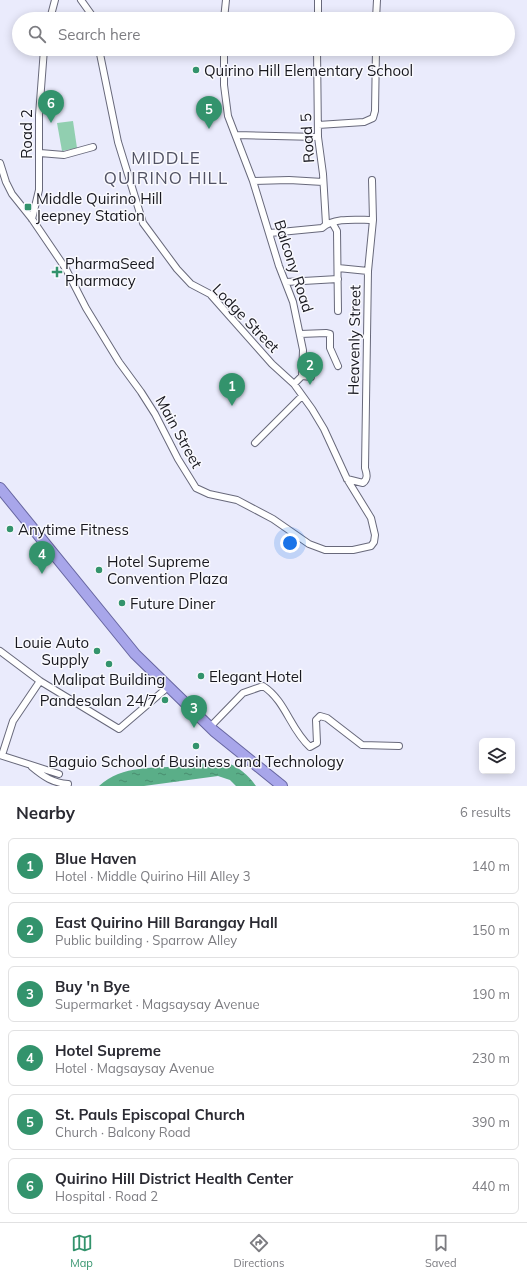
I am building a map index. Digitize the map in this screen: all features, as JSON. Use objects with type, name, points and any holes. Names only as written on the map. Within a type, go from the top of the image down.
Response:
[{"type":"highway","points":[[0,488],[135,654],[210,727],[282,786]]},
{"type":"street","points":[[51,12],[54,0]]},
{"type":"street","points":[[81,0],[90,12]]},
{"type":"street","points":[[225,12],[226,0]]},
{"type":"street","points":[[318,0],[318,12]]},
{"type":"street","points":[[376,12],[377,0]]},
{"type":"street","name":"Road 2","points":[[32,219],[39,190],[40,92],[43,56]]},
{"type":"street","name":"Lodge Street","points":[[100,56],[118,142],[143,223],[177,269],[191,284],[210,294],[272,364],[294,384]]},
{"type":"street","name":"Balcony Road","points":[[224,56],[224,86],[228,116],[231,128],[236,135],[253,182],[293,302],[303,350],[302,376]]},
{"type":"street","name":"Road 5","points":[[317,56],[318,137],[323,182],[329,224],[338,231],[338,311]]},
{"type":"street","points":[[318,125],[364,122],[373,118],[375,111],[376,56]]},
{"type":"street","points":[[236,135],[318,137]]},
{"type":"street","points":[[40,152],[64,155],[93,147]]},
{"type":"street","name":"Main Street","points":[[0,163],[6,182],[12,194],[32,219],[37,229],[66,269],[86,308],[119,362],[155,414],[178,459],[196,488],[208,494],[237,500],[246,504],[273,519],[309,544],[325,550],[342,551],[368,547],[374,542],[374,529],[371,518],[347,479]]},
{"type":"street","points":[[253,182],[289,180],[323,182]]},
{"type":"street","name":"Heavenly Street","points":[[347,479],[363,483],[366,481],[367,475],[365,468],[368,271],[373,220],[372,180]]},
{"type":"street","points":[[270,233],[322,228],[337,221],[373,220]]},
{"type":"street","points":[[338,268],[368,271]]},
{"type":"street","points":[[286,282],[338,279]]},
{"type":"street","points":[[300,334],[330,334],[330,348],[338,366]]},
{"type":"street","points":[[311,378],[302,376],[294,384],[324,429],[347,479]]},
{"type":"street","points":[[255,443],[302,396]]},
{"type":"street","points":[[0,651],[40,680],[119,729],[168,687]]},
{"type":"street","points":[[40,680],[13,721],[1,755],[59,774]]},
{"type":"street","points":[[210,727],[243,693],[263,686],[273,692],[296,732],[310,747],[317,744],[316,720],[320,716],[327,718],[362,745],[399,746]]},
{"type":"street","points":[[30,765],[44,777],[56,783],[68,784]]},
{"type":"shaded area","points":[[73,121],[77,148],[62,151],[57,123]]},
{"type":"water","points":[[222,761],[241,770],[256,786],[236,786],[230,780],[218,776],[144,786],[99,786],[118,774],[129,771],[150,768],[190,766]]},
{"type":"place","name":"Quirino Hill Elementary School","points":[[196,70]]},
{"type":"place","name":"Quirino Hill District Health Center","points":[[51,123]]},
{"type":"place","name":"St. Pauls Episcopal Church","points":[[209,129]]},
{"type":"place","name":"Middle Quirino Hill Jeepney Station","points":[[28,207]]},
{"type":"place","name":"PharmaSeed Pharmacy","points":[[57,272]]},
{"type":"place","name":"East Quirino Hill Barangay Hall","points":[[310,385]]},
{"type":"place","name":"Blue Haven","points":[[232,406]]},
{"type":"place","name":"Anytime Fitness","points":[[10,529]]},
{"type":"place","name":"Hotel Supreme Convention Plaza","points":[[99,570]]},
{"type":"place","name":"Hotel Supreme","points":[[42,574]]},
{"type":"place","name":"Future Diner","points":[[122,603]]},
{"type":"place","name":"Louie Auto Supply","points":[[97,651]]},
{"type":"place","name":"Malipat Building","points":[[109,664]]},
{"type":"place","name":"Elegant Hotel","points":[[201,676]]},
{"type":"place","name":"Pandesalan 24/7","points":[[165,700]]},
{"type":"place","name":"Buy 'n Bye","points":[[194,728]]},
{"type":"place","name":"Baguio School of Business and Technology","points":[[196,746]]},
{"type":"district","name":"MIDDLE QUIRINO HILL","points":[[166,167]]}]
